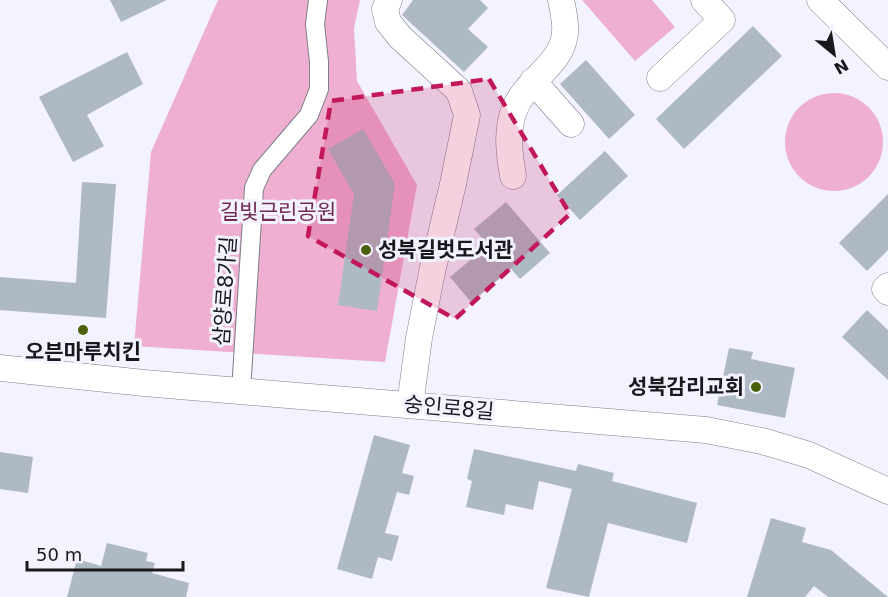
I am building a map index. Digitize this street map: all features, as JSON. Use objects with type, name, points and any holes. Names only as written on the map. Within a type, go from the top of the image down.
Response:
[{"type":"street","name":"삼양로8가길","points":[[241,391],[254,188],[262,170],[309,115],[319,89],[315,24],[318,0]]},
{"type":"street","points":[[389,0],[385,9],[388,22],[400,37],[459,91],[467,115],[419,338],[410,405]]},
{"type":"street","points":[[513,176],[509,150],[510,124],[516,105],[533,81],[558,54],[563,44],[566,32],[561,0]]},
{"type":"street","points":[[660,78],[722,20],[704,0]]},
{"type":"street","points":[[820,0],[888,67]]},
{"type":"street","points":[[533,81],[572,124]]},
{"type":"street","points":[[888,286],[885,289],[888,292]]},
{"type":"street","name":"숭인로8길","points":[[0,368],[241,391],[706,430],[762,441],[809,455],[888,491]]},
{"type":"highlighted area","points":[[489,79],[570,214],[455,319],[308,236],[331,101]]},
{"type":"green space","name":"길빛근린공원","points":[[218,0],[360,0],[354,28],[357,81],[417,185],[385,362],[134,346],[151,152]]},
{"type":"green space","points":[[582,0],[652,0],[675,27],[635,61]]},
{"type":"green space","points":[[834,93],[853,96],[869,107],[880,123],[883,142],[880,161],[869,177],[853,188],[834,191],[815,188],[799,177],[788,161],[785,142],[788,123],[799,107],[815,96]]},
{"type":"building","points":[[110,0],[167,0],[121,22]]},
{"type":"building","points":[[413,0],[480,0],[488,8],[468,29],[488,47],[464,72],[402,15]]},
{"type":"building","points":[[753,26],[782,56],[684,149],[656,119]]},
{"type":"building","points":[[127,52],[143,84],[87,115],[104,146],[73,162],[39,97]]},
{"type":"building","points":[[586,60],[635,115],[609,139],[560,84]]},
{"type":"building","name":"성북길벗도서관","points":[[363,129],[395,184],[377,311],[338,305],[354,194],[328,149]]},
{"type":"building","points":[[605,151],[628,176],[580,220],[557,195]]},
{"type":"building","points":[[82,182],[116,184],[106,318],[0,310],[0,277],[76,283]]},
{"type":"building","points":[[888,194],[888,250],[867,271],[839,243]]},
{"type":"building","points":[[506,202],[550,253],[520,279],[511,269],[471,302],[450,277],[488,245],[474,229]]},
{"type":"building","points":[[867,310],[888,330],[888,380],[842,337]]},
{"type":"building","name":"성북감리교회","points":[[729,348],[753,352],[751,359],[795,368],[785,418],[717,405]]},
{"type":"building","points":[[374,435],[410,445],[402,473],[414,476],[409,495],[397,492],[385,533],[399,536],[392,561],[378,557],[372,579],[337,569]]},
{"type":"building","points":[[474,449],[576,471],[578,464],[614,473],[612,481],[697,503],[687,543],[608,523],[589,597],[546,588],[572,489],[539,481],[533,510],[506,504],[504,515],[466,507],[472,481],[467,479]]},
{"type":"building","points":[[0,452],[33,457],[28,493],[0,489]]},
{"type":"building","points":[[771,518],[806,528],[802,542],[831,550],[888,597],[828,597],[814,586],[805,597],[747,597]]},
{"type":"building","points":[[107,543],[148,553],[146,561],[155,563],[152,573],[189,583],[186,597],[67,597],[77,559],[101,566]]},
{"type":"place","name":"성북길벗도서관","points":[[366,250]]},
{"type":"place","name":"오븐마루치킨","points":[[83,330]]},
{"type":"place","name":"성북감리교회","points":[[756,387]]}]
